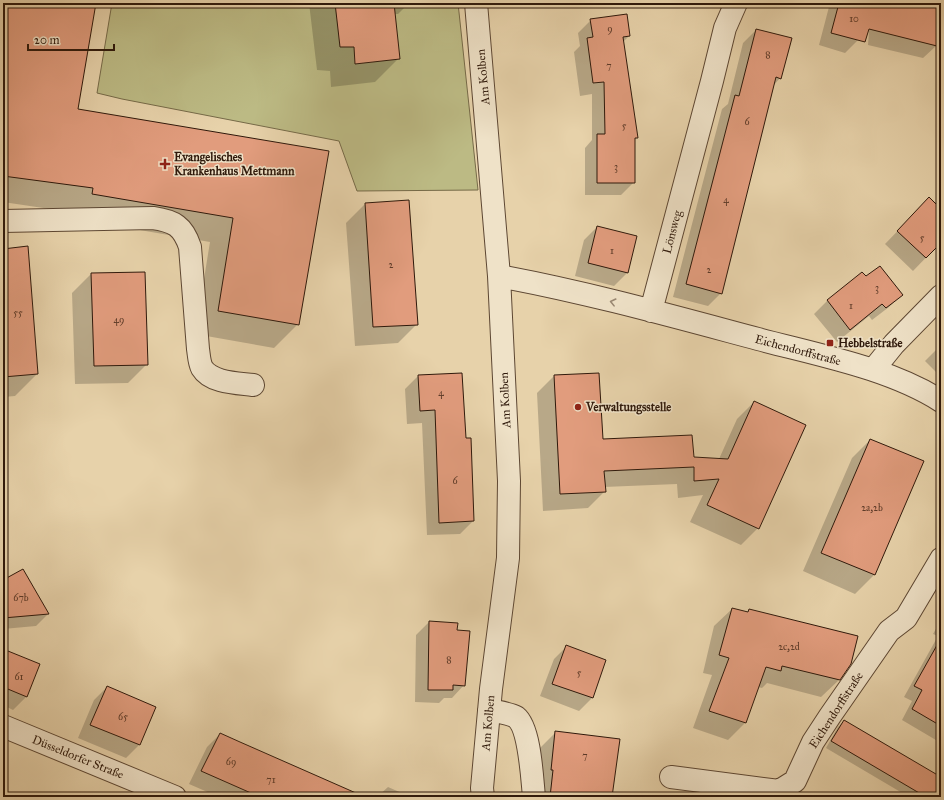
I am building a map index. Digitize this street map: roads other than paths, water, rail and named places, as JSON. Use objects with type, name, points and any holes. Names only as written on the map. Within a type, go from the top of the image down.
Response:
[{"type":"street","name":"Am Kolben","points":[[476,3],[499,276],[508,481],[508,558],[489,710],[482,788],[483,797]]},
{"type":"street","name":"Lönsweg","points":[[651,311],[725,28],[736,3]]},
{"type":"street","points":[[3,220],[153,218],[170,221],[176,224],[183,233],[190,247],[199,360],[208,374],[218,379],[253,385]]},
{"type":"street","points":[[499,276],[542,284],[651,311]]},
{"type":"street","points":[[873,370],[894,344],[941,296]]},
{"type":"street","name":"Eichendorffstraße","points":[[651,311],[873,370],[909,384],[941,401]]},
{"type":"street","name":"Eichendorffstraße","points":[[671,777],[778,791],[795,781],[813,742],[830,716],[889,631],[906,618],[941,559]]},
{"type":"street","points":[[489,710],[514,716],[522,723],[527,740],[534,797]]},
{"type":"street","name":"Düsseldorfer Straße","points":[[3,726],[175,797]]},
{"type":"place","name":"Evangelisches Krankenhaus Mettmann","points":[[165,164]]},
{"type":"place","name":"Hebbelstraße","points":[[830,343]]},
{"type":"place","name":"Verwaltungsstelle","points":[[578,407]]}]
